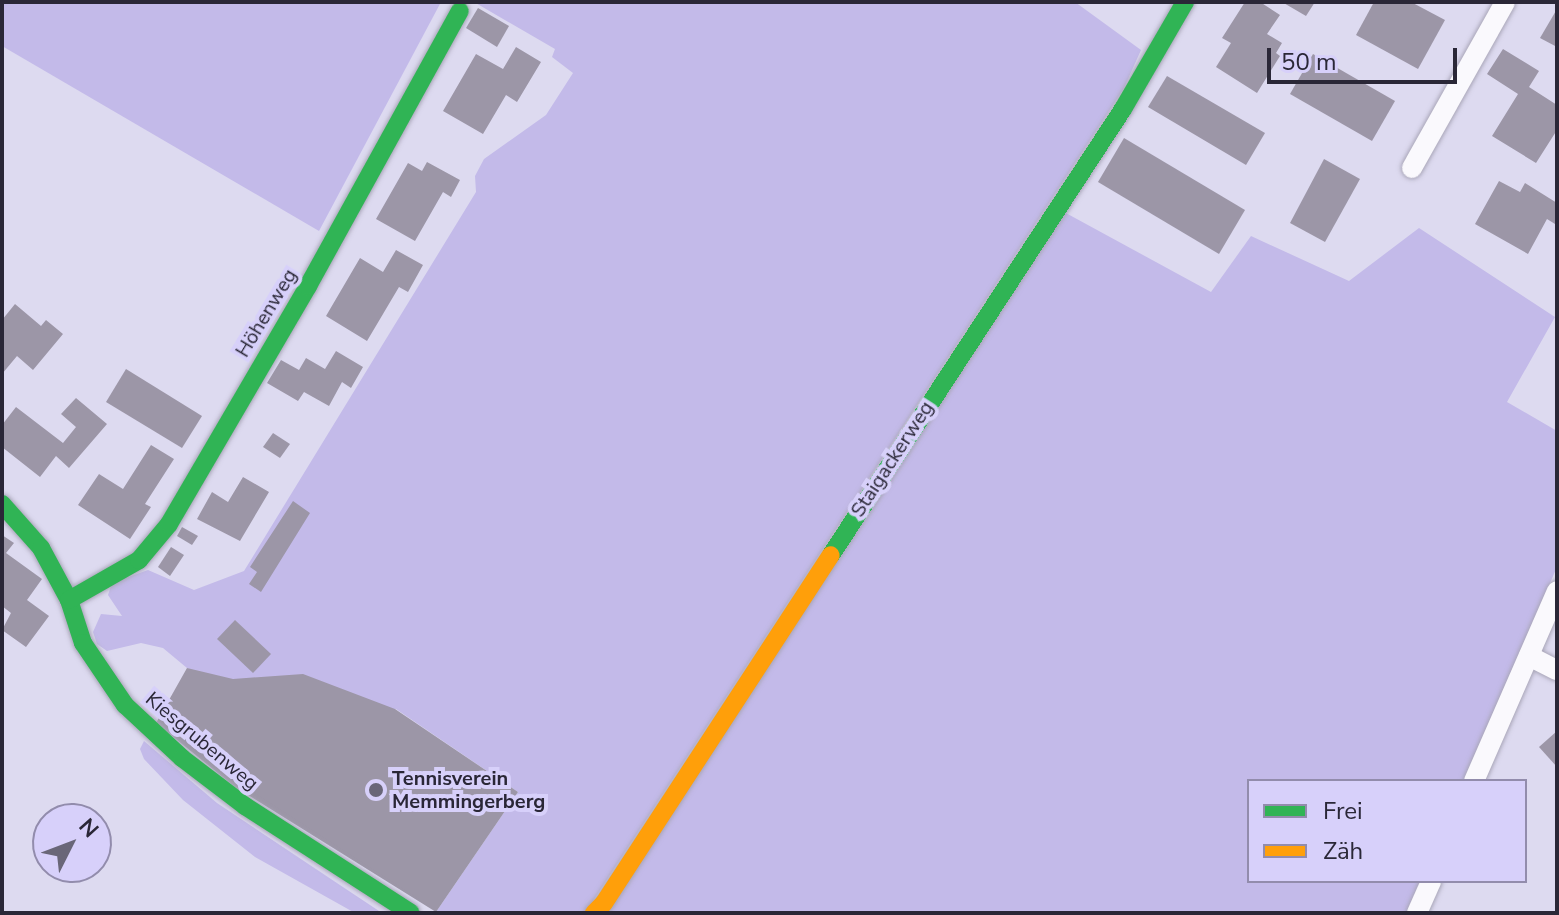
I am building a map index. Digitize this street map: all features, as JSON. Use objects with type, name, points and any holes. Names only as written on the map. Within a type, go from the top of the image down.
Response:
[{"type":"street","name":"Staigackerweg","points":[[594,913],[604,903],[1123,109],[1185,2]]},
{"type":"street","points":[[1412,168],[1505,2]]},
{"type":"street","name":"Höhenweg","points":[[69,600],[139,560],[169,524],[308,286],[460,11]]},
{"type":"street","name":"Kiesgrubenweg","points":[[2,504],[41,548],[69,600],[83,643],[125,705],[171,748],[245,806],[406,909]]},
{"type":"street","points":[[1475,779],[1557,591]]},
{"type":"street","points":[[1529,656],[1557,670]]},
{"type":"street","points":[[1417,913],[1430,883]]},
{"type":"street","points":[[406,909],[420,913]]},
{"type":"shaded area","points":[[2,2],[441,2],[319,231],[2,46]]},
{"type":"shaded area","points":[[474,2],[1075,2],[1141,50],[1124,88],[585,913],[436,912],[518,792],[396,709],[278,708],[187,668],[163,648],[141,643],[107,651],[97,644],[93,632],[101,614],[122,616],[108,595],[112,583],[148,570],[194,590],[244,571],[476,192],[475,176],[484,159],[546,115],[573,73],[552,57],[555,49]]},
{"type":"shaded area","points":[[1064,212],[1211,292],[1251,236],[1349,281],[1419,228],[1555,317],[1507,402],[1557,431],[1557,567],[1464,779],[1247,779],[1247,883],[1419,883],[1406,913],[606,913]]},
{"type":"shaded area","points":[[144,741],[217,803],[382,913],[355,913],[255,857],[183,800],[144,759],[140,749]]},
{"type":"building","points":[[1245,2],[1260,2],[1280,15],[1267,34],[1282,43],[1276,53],[1280,56],[1257,93],[1216,67],[1231,43],[1222,38]]},
{"type":"building","points":[[1282,2],[1315,2],[1306,16]]},
{"type":"building","points":[[1374,2],[1411,2],[1445,20],[1418,69],[1356,35]]},
{"type":"building","points":[[478,8],[509,26],[497,47],[466,28]]},
{"type":"building","points":[[1557,9],[1557,47],[1540,38]]},
{"type":"building","points":[[516,47],[541,62],[517,102],[506,95],[483,134],[443,111],[476,54],[503,69]]},
{"type":"building","points":[[1503,49],[1539,71],[1529,87],[1557,105],[1557,130],[1536,163],[1492,136],[1518,94],[1487,74]]},
{"type":"building","points":[[1313,54],[1395,101],[1372,141],[1290,94]]},
{"type":"building","points":[[1167,76],[1265,133],[1246,165],[1148,107]]},
{"type":"building","points":[[1124,138],[1245,210],[1219,254],[1098,182]]},
{"type":"building","points":[[1324,159],[1360,179],[1325,242],[1290,223]]},
{"type":"building","points":[[427,162],[460,180],[451,197],[443,192],[415,241],[376,219],[408,163],[422,171]]},
{"type":"building","points":[[1499,181],[1520,192],[1525,183],[1557,203],[1557,221],[1555,224],[1547,219],[1528,254],[1475,224]]},
{"type":"building","points":[[396,250],[423,265],[408,292],[399,287],[367,341],[326,316],[360,258],[383,272]]},
{"type":"building","points":[[15,304],[41,326],[46,320],[63,334],[33,370],[17,356],[2,374],[2,320]]},
{"type":"building","points":[[336,351],[363,367],[351,388],[342,382],[329,406],[304,392],[298,401],[267,383],[281,360],[299,370],[306,358],[325,369]]},
{"type":"building","points":[[126,369],[202,416],[182,448],[106,402]]},
{"type":"building","points":[[76,398],[107,424],[69,468],[56,456],[40,477],[2,447],[2,425],[16,407],[63,443],[76,427],[61,414]]},
{"type":"building","points":[[273,433],[290,444],[280,458],[263,447]]},
{"type":"building","points":[[151,445],[174,459],[145,504],[151,507],[130,539],[78,505],[99,474],[123,489]]},
{"type":"building","points":[[243,477],[269,492],[240,541],[197,519],[212,492],[228,502]]},
{"type":"building","points":[[293,501],[310,513],[261,592],[249,584],[257,572],[250,567]]},
{"type":"building","points":[[182,527],[198,536],[192,545],[177,536]]},
{"type":"building","points":[[2,535],[14,543],[6,553],[42,579],[27,600],[49,616],[26,647],[2,630],[11,613],[2,606]]},
{"type":"building","points":[[171,547],[184,555],[170,576],[158,567]]},
{"type":"building","points":[[235,620],[271,654],[253,673],[217,639]]},
{"type":"building","name":"Tennisverein Memmingerberg","points":[[187,668],[233,679],[303,674],[395,709],[518,792],[436,912],[235,787],[156,723]]},
{"type":"building","points":[[1557,731],[1557,767],[1539,747]]},
{"type":"traffic: fast","points":[[831,555],[1123,109],[1185,2]]},
{"type":"traffic: fast","points":[[69,600],[139,560],[169,524],[308,286],[460,11]]},
{"type":"traffic: fast","points":[[2,504],[41,548],[69,600],[83,643],[125,705],[182,758],[245,806],[411,913]]},
{"type":"traffic: slow","points":[[594,913],[604,903],[831,555]]},
{"type":"place","name":"Tennisverein Memmingerberg","points":[[376,790]]}]
